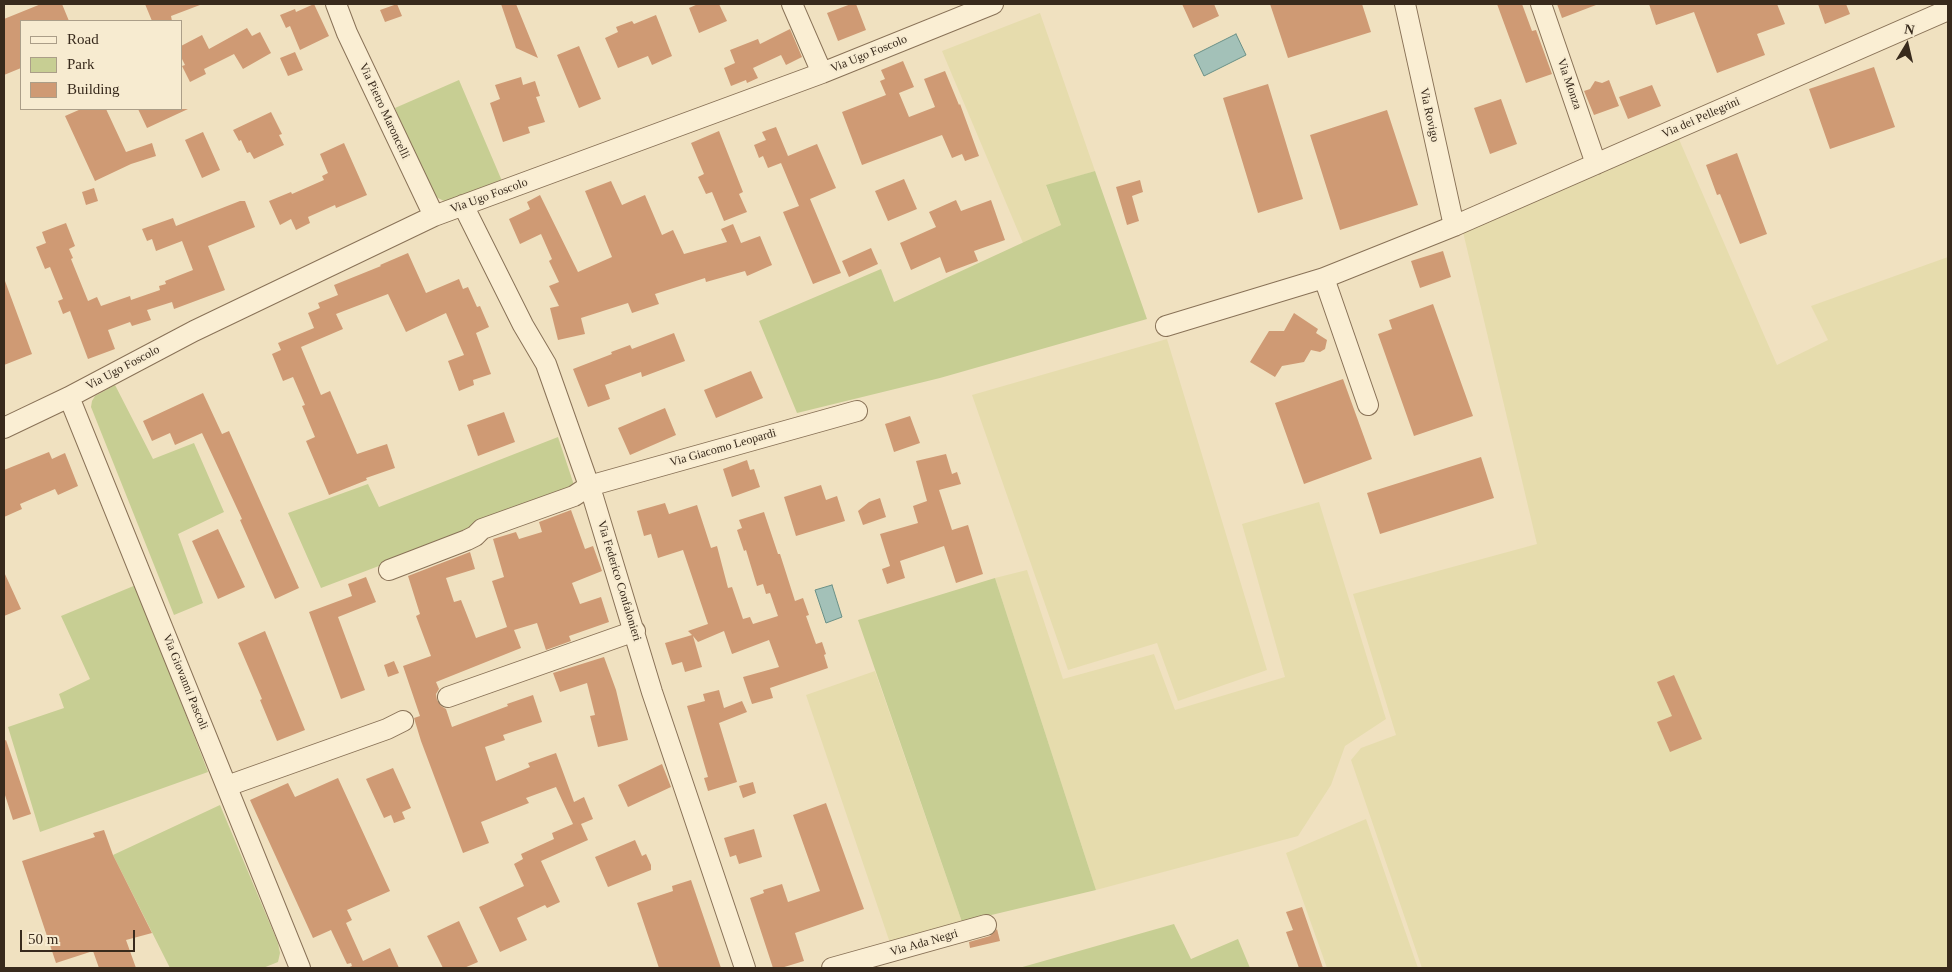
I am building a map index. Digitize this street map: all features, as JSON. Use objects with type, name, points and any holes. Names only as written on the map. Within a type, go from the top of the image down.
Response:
[{"type":"street","name":"Via Pietro Maroncelli","points":[[336,4],[347,33],[434,216]]},
{"type":"street","points":[[792,4],[822,73]]},
{"type":"street","name":"Via Ugo Foscolo","points":[[4,428],[69,397],[194,331],[434,216],[822,73],[993,4]]},
{"type":"street","name":"Via Rovigo","points":[[1405,4],[1454,226]]},
{"type":"street","name":"Via Monza","points":[[1541,4],[1596,164]]},
{"type":"street","name":"Via dei Pellegrini","points":[[1166,326],[1324,278],[1454,226],[1948,10]]},
{"type":"street","name":"Via Federico Confalonieri","points":[[463,205],[523,325],[546,364],[589,486],[635,631],[652,692],[745,968]]},
{"type":"street","points":[[1324,278],[1368,405]]},
{"type":"street","name":"Via Giovanni Pascoli","points":[[69,397],[227,786],[298,968]]},
{"type":"street","name":"Via Giacomo Leopardi","points":[[389,570],[467,540],[476,536],[482,529],[574,496],[589,486],[857,411]]},
{"type":"street","points":[[448,697],[635,631]]},
{"type":"street","points":[[227,786],[387,729],[403,721]]},
{"type":"street","name":"Via Ada Negri","points":[[832,968],[986,925]]},
{"type":"shaded area","points":[[1040,13],[1095,171],[1046,186],[1061,225],[1023,243],[942,51]]},
{"type":"shaded area","points":[[1678,137],[1777,365],[1828,340],[1811,306],[1948,257],[1948,968],[1422,968],[1351,760],[1361,748],[1396,735],[1353,594],[1537,544],[1463,232]]},
{"type":"shaded area","points":[[1167,339],[1267,670],[1178,701],[1157,643],[1068,670],[972,395]]},
{"type":"shaded area","points":[[1319,502],[1386,719],[1345,746],[1331,785],[1298,836],[1096,890],[995,578],[1027,570],[1063,679],[1154,654],[1175,710],[1285,677],[1242,524]]},
{"type":"shaded area","points":[[875,671],[962,922],[890,943],[806,695]]},
{"type":"shaded area","points":[[1366,819],[1418,968],[1327,968],[1286,853]]},
{"type":"green space","points":[[459,80],[502,181],[458,199],[444,201],[436,197],[428,187],[395,108]]},
{"type":"green space","points":[[1095,171],[1147,319],[940,378],[797,413],[759,321],[881,269],[894,302],[1061,225],[1046,185]]},
{"type":"green space","points":[[115,385],[153,459],[194,443],[224,512],[178,534],[203,603],[174,615],[91,407],[95,396]]},
{"type":"green space","points":[[558,437],[576,491],[321,588],[288,513],[368,484],[379,507]]},
{"type":"green space","points":[[995,578],[1096,890],[962,922],[858,620]]},
{"type":"green space","points":[[136,585],[208,772],[40,832],[8,727],[64,708],[59,694],[90,679],[61,616]]},
{"type":"green space","points":[[220,805],[278,943],[280,953],[278,962],[263,968],[170,968],[113,855]]},
{"type":"green space","points":[[1174,924],[1191,959],[1238,939],[1250,968],[1019,968]]},
{"type":"water","points":[[1236,34],[1246,55],[1204,76],[1194,55]]},
{"type":"water","points":[[832,585],[842,617],[826,623],[815,590]]},
{"type":"building","points":[[41,4],[62,4],[69,20],[20,20],[20,68],[4,75],[4,19]]},
{"type":"building","points":[[145,4],[200,4],[171,16],[172,20],[152,20]]},
{"type":"building","points":[[314,4],[329,36],[300,50],[290,26],[286,28],[280,15],[295,9],[296,12]]},
{"type":"building","points":[[397,4],[402,16],[385,22],[380,10]]},
{"type":"building","points":[[501,4],[516,4],[538,58],[516,48]]},
{"type":"building","points":[[698,4],[719,4],[727,21],[699,33],[689,8]]},
{"type":"building","points":[[856,4],[866,30],[838,41],[827,13]]},
{"type":"building","points":[[1182,4],[1214,4],[1219,16],[1193,28]]},
{"type":"building","points":[[1270,4],[1362,4],[1371,32],[1288,58]]},
{"type":"building","points":[[1497,4],[1522,4],[1532,31],[1536,30],[1552,74],[1526,83]]},
{"type":"building","points":[[1557,4],[1595,4],[1596,5],[1562,18]]},
{"type":"building","points":[[1649,4],[1777,4],[1785,24],[1757,34],[1765,55],[1717,73],[1694,12],[1656,25]]},
{"type":"building","points":[[1818,4],[1846,4],[1850,14],[1825,24]]},
{"type":"building","points":[[656,15],[672,56],[652,65],[648,56],[618,68],[605,38],[618,32],[616,27],[632,21],[634,24]]},
{"type":"building","points":[[247,28],[252,36],[260,32],[271,53],[243,69],[234,54],[204,69],[206,74],[190,82],[182,66],[185,65],[182,59],[182,45],[202,35],[209,49]]},
{"type":"building","points":[[790,29],[802,57],[786,65],[781,55],[753,68],[758,78],[747,83],[746,80],[731,86],[724,68],[735,63],[730,50],[758,39],[760,44]]},
{"type":"building","points":[[579,46],[601,99],[579,108],[557,55]]},
{"type":"building","points":[[295,52],[303,70],[288,76],[280,58]]},
{"type":"building","points":[[903,61],[914,87],[899,93],[909,117],[935,107],[924,79],[945,71],[960,104],[979,156],[965,161],[962,154],[952,158],[942,135],[862,165],[842,112],[886,95],[880,81],[885,79],[881,70]]},
{"type":"building","points":[[1874,67],[1895,127],[1830,149],[1809,89]]},
{"type":"building","points":[[521,77],[523,85],[535,81],[540,96],[536,97],[545,122],[528,127],[530,133],[503,142],[490,103],[500,99],[495,85]]},
{"type":"building","points":[[1609,80],[1619,106],[1594,115],[1584,91],[1590,89],[1595,81],[1602,83]]},
{"type":"building","points":[[1268,84],[1303,199],[1258,213],[1223,98]]},
{"type":"building","points":[[1652,85],[1661,106],[1628,119],[1619,97]]},
{"type":"building","points":[[1501,99],[1517,144],[1490,154],[1474,108]]},
{"type":"building","points":[[188,109],[147,128],[138,110]]},
{"type":"building","points":[[79,110],[106,110],[126,152],[152,143],[156,156],[131,164],[95,181],[65,116]]},
{"type":"building","points":[[1387,110],[1418,205],[1340,230],[1310,135]]},
{"type":"building","points":[[271,112],[282,134],[279,135],[284,145],[254,159],[250,152],[247,153],[241,140],[239,141],[233,130]]},
{"type":"building","points":[[776,127],[788,156],[817,144],[836,188],[810,199],[841,273],[813,284],[783,212],[799,206],[781,163],[768,168],[763,156],[759,158],[754,145],[766,140],[762,132]]},
{"type":"building","points":[[719,131],[743,192],[739,194],[747,212],[724,221],[712,192],[706,194],[698,177],[704,174],[691,143]]},
{"type":"building","points":[[203,132],[220,170],[202,178],[185,140]]},
{"type":"building","points":[[344,143],[367,195],[336,208],[335,205],[308,217],[310,223],[296,230],[291,219],[280,225],[269,201],[291,192],[292,194],[324,180],[322,176],[328,173],[320,154]]},
{"type":"building","points":[[1737,153],[1767,234],[1740,244],[1720,194],[1717,195],[1706,165]]},
{"type":"building","points":[[904,179],[917,209],[888,221],[875,191]]},
{"type":"building","points":[[1140,180],[1143,192],[1132,196],[1139,221],[1127,225],[1116,187]]},
{"type":"building","points":[[611,181],[622,205],[645,195],[662,235],[673,230],[684,254],[727,242],[721,229],[733,224],[741,243],[760,236],[772,265],[747,276],[745,271],[706,282],[705,278],[655,294],[659,304],[632,313],[628,303],[581,318],[585,334],[558,340],[550,308],[559,306],[549,286],[559,282],[549,261],[552,259],[541,234],[520,244],[509,219],[530,209],[527,202],[540,195],[578,272],[612,257],[585,191]]},
{"type":"building","points":[[94,188],[98,201],[86,205],[82,192]]},
{"type":"building","points":[[956,200],[961,211],[991,200],[1005,240],[974,251],[978,261],[946,273],[940,257],[911,270],[900,243],[936,227],[929,212]]},
{"type":"building","points":[[240,201],[245,201],[255,227],[208,246],[225,290],[174,309],[172,302],[147,310],[151,320],[132,326],[130,322],[108,330],[115,349],[88,359],[70,311],[63,314],[58,301],[63,299],[50,267],[45,269],[36,247],[46,243],[42,232],[66,223],[75,246],[69,249],[73,258],[71,259],[88,301],[97,297],[101,306],[130,296],[131,300],[160,290],[159,286],[166,284],[165,281],[193,270],[182,241],[156,251],[152,239],[147,241],[142,229],[173,218],[176,226]]},
{"type":"building","points":[[871,248],[878,264],[849,277],[842,261]]},
{"type":"building","points":[[1443,251],[1451,277],[1420,288],[1411,261]]},
{"type":"building","points":[[408,253],[426,293],[459,279],[463,289],[468,287],[477,307],[480,306],[489,327],[476,333],[491,374],[473,380],[474,385],[459,391],[448,361],[464,355],[446,313],[406,332],[388,294],[336,314],[343,329],[301,347],[321,395],[330,391],[357,454],[387,444],[395,468],[366,478],[367,480],[329,495],[306,441],[315,437],[302,406],[305,405],[293,377],[283,381],[272,354],[281,350],[278,343],[314,328],[308,313],[320,308],[318,303],[338,295],[334,285]]},
{"type":"building","points":[[4,281],[32,354],[4,365]]},
{"type":"building","points":[[1433,304],[1473,416],[1414,436],[1378,334],[1392,329],[1389,320]]},
{"type":"building","points":[[1294,313],[1318,329],[1316,333],[1327,340],[1325,349],[1320,352],[1311,350],[1304,362],[1282,366],[1275,377],[1250,362],[1269,331],[1284,331]]},
{"type":"building","points":[[674,333],[685,361],[642,377],[641,372],[605,385],[610,399],[588,407],[573,369],[630,345],[632,349]]},
{"type":"building","points":[[751,371],[763,398],[716,418],[704,390]]},
{"type":"building","points":[[1343,379],[1372,459],[1304,484],[1275,403]]},
{"type":"building","points":[[203,393],[222,434],[229,431],[299,588],[275,599],[240,520],[242,519],[202,433],[175,445],[170,433],[152,441],[143,421]]},
{"type":"building","points":[[665,408],[676,435],[630,455],[618,428]]},
{"type":"building","points":[[504,412],[515,442],[478,456],[467,425]]},
{"type":"building","points":[[910,416],[920,443],[894,452],[885,424]]},
{"type":"building","points":[[49,452],[52,459],[65,453],[78,486],[58,495],[55,489],[20,504],[22,509],[4,517],[4,470]]},
{"type":"building","points":[[946,454],[952,474],[957,472],[961,484],[939,490],[952,530],[968,525],[983,574],[956,583],[944,546],[900,561],[905,578],[887,584],[882,569],[890,566],[880,534],[918,523],[913,506],[927,501],[916,461]]},
{"type":"building","points":[[1481,457],[1494,498],[1380,534],[1367,493]]},
{"type":"building","points":[[747,460],[750,470],[754,469],[760,487],[732,497],[723,469]]},
{"type":"building","points":[[821,485],[826,500],[837,496],[845,521],[796,536],[784,497]]},
{"type":"building","points":[[880,498],[886,517],[863,525],[858,511],[869,502]]},
{"type":"building","points":[[665,503],[669,514],[697,505],[711,548],[717,546],[728,588],[732,587],[743,619],[750,617],[753,624],[778,616],[770,593],[766,594],[763,584],[757,586],[746,550],[744,551],[737,530],[742,528],[739,520],[764,512],[795,601],[803,598],[809,615],[806,616],[816,644],[822,642],[828,668],[770,688],[773,698],[752,704],[743,677],[779,667],[769,640],[732,654],[724,631],[698,642],[693,636],[702,667],[685,672],[682,662],[672,665],[665,643],[692,635],[688,631],[708,624],[683,550],[658,558],[651,534],[644,536],[637,511]]},
{"type":"building","points":[[571,510],[585,549],[593,546],[602,571],[572,583],[580,604],[601,597],[609,622],[569,636],[571,641],[546,650],[537,623],[514,630],[521,648],[436,682],[439,689],[436,694],[437,700],[446,709],[452,727],[533,695],[542,722],[503,735],[505,740],[485,747],[496,781],[530,767],[528,763],[556,753],[574,802],[584,797],[593,819],[581,824],[588,840],[541,861],[560,902],[547,908],[545,905],[517,918],[527,940],[500,952],[479,907],[524,886],[514,864],[523,859],[521,854],[554,839],[552,833],[573,824],[556,787],[526,798],[529,803],[481,822],[489,843],[463,853],[421,741],[414,718],[420,716],[403,666],[431,656],[416,616],[420,614],[408,576],[470,552],[475,569],[446,578],[454,602],[461,600],[476,638],[507,627],[492,581],[504,577],[493,539],[516,532],[519,539],[542,532],[539,522]]},
{"type":"building","points":[[218,529],[245,587],[218,599],[192,541]]},
{"type":"building","points":[[4,572],[21,609],[4,616]]},
{"type":"building","points":[[366,577],[376,602],[338,617],[365,690],[341,699],[309,612],[352,596],[348,584]]},
{"type":"building","points":[[265,631],[305,730],[277,741],[260,700],[262,699],[238,643]]},
{"type":"building","points":[[604,657],[616,690],[628,740],[598,747],[590,716],[595,715],[587,683],[560,692],[553,673]]},
{"type":"building","points":[[394,661],[399,673],[388,677],[384,665]]},
{"type":"building","points":[[1674,675],[1702,739],[1670,752],[1657,722],[1672,716],[1657,682]]},
{"type":"building","points":[[719,690],[724,708],[742,701],[747,712],[719,723],[737,782],[708,791],[704,778],[708,777],[687,706],[705,701],[703,694]]},
{"type":"building","points":[[6,740],[31,814],[13,820],[4,792],[4,741]]},
{"type":"building","points":[[662,764],[671,787],[628,807],[618,785]]},
{"type":"building","points":[[393,768],[411,808],[402,812],[405,819],[394,823],[391,815],[384,818],[366,779]]},
{"type":"building","points":[[338,778],[390,891],[347,910],[352,920],[346,923],[363,961],[390,948],[399,968],[347,968],[352,966],[351,963],[347,964],[331,930],[313,938],[250,800],[288,783],[295,797]]},
{"type":"building","points":[[753,782],[756,793],[743,798],[739,786]]},
{"type":"building","points":[[826,803],[864,909],[795,933],[804,961],[781,968],[773,968],[750,898],[764,893],[763,890],[782,884],[788,902],[820,891],[793,815]]},
{"type":"building","points":[[754,829],[762,857],[739,864],[736,855],[730,857],[724,838]]},
{"type":"building","points":[[104,830],[113,855],[152,933],[126,940],[136,968],[99,968],[93,951],[56,963],[22,861],[95,837],[93,833]]},
{"type":"building","points":[[635,840],[642,856],[646,854],[651,870],[608,887],[595,857]]},
{"type":"building","points":[[691,880],[721,968],[659,968],[637,903],[673,891],[672,886]]},
{"type":"building","points":[[1302,907],[1323,968],[1299,968],[1286,932],[1293,930],[1286,912]]},
{"type":"building","points":[[459,921],[478,962],[464,968],[443,968],[427,936]]},
{"type":"building","points":[[997,929],[1000,941],[970,948],[969,942],[990,936]]}]
